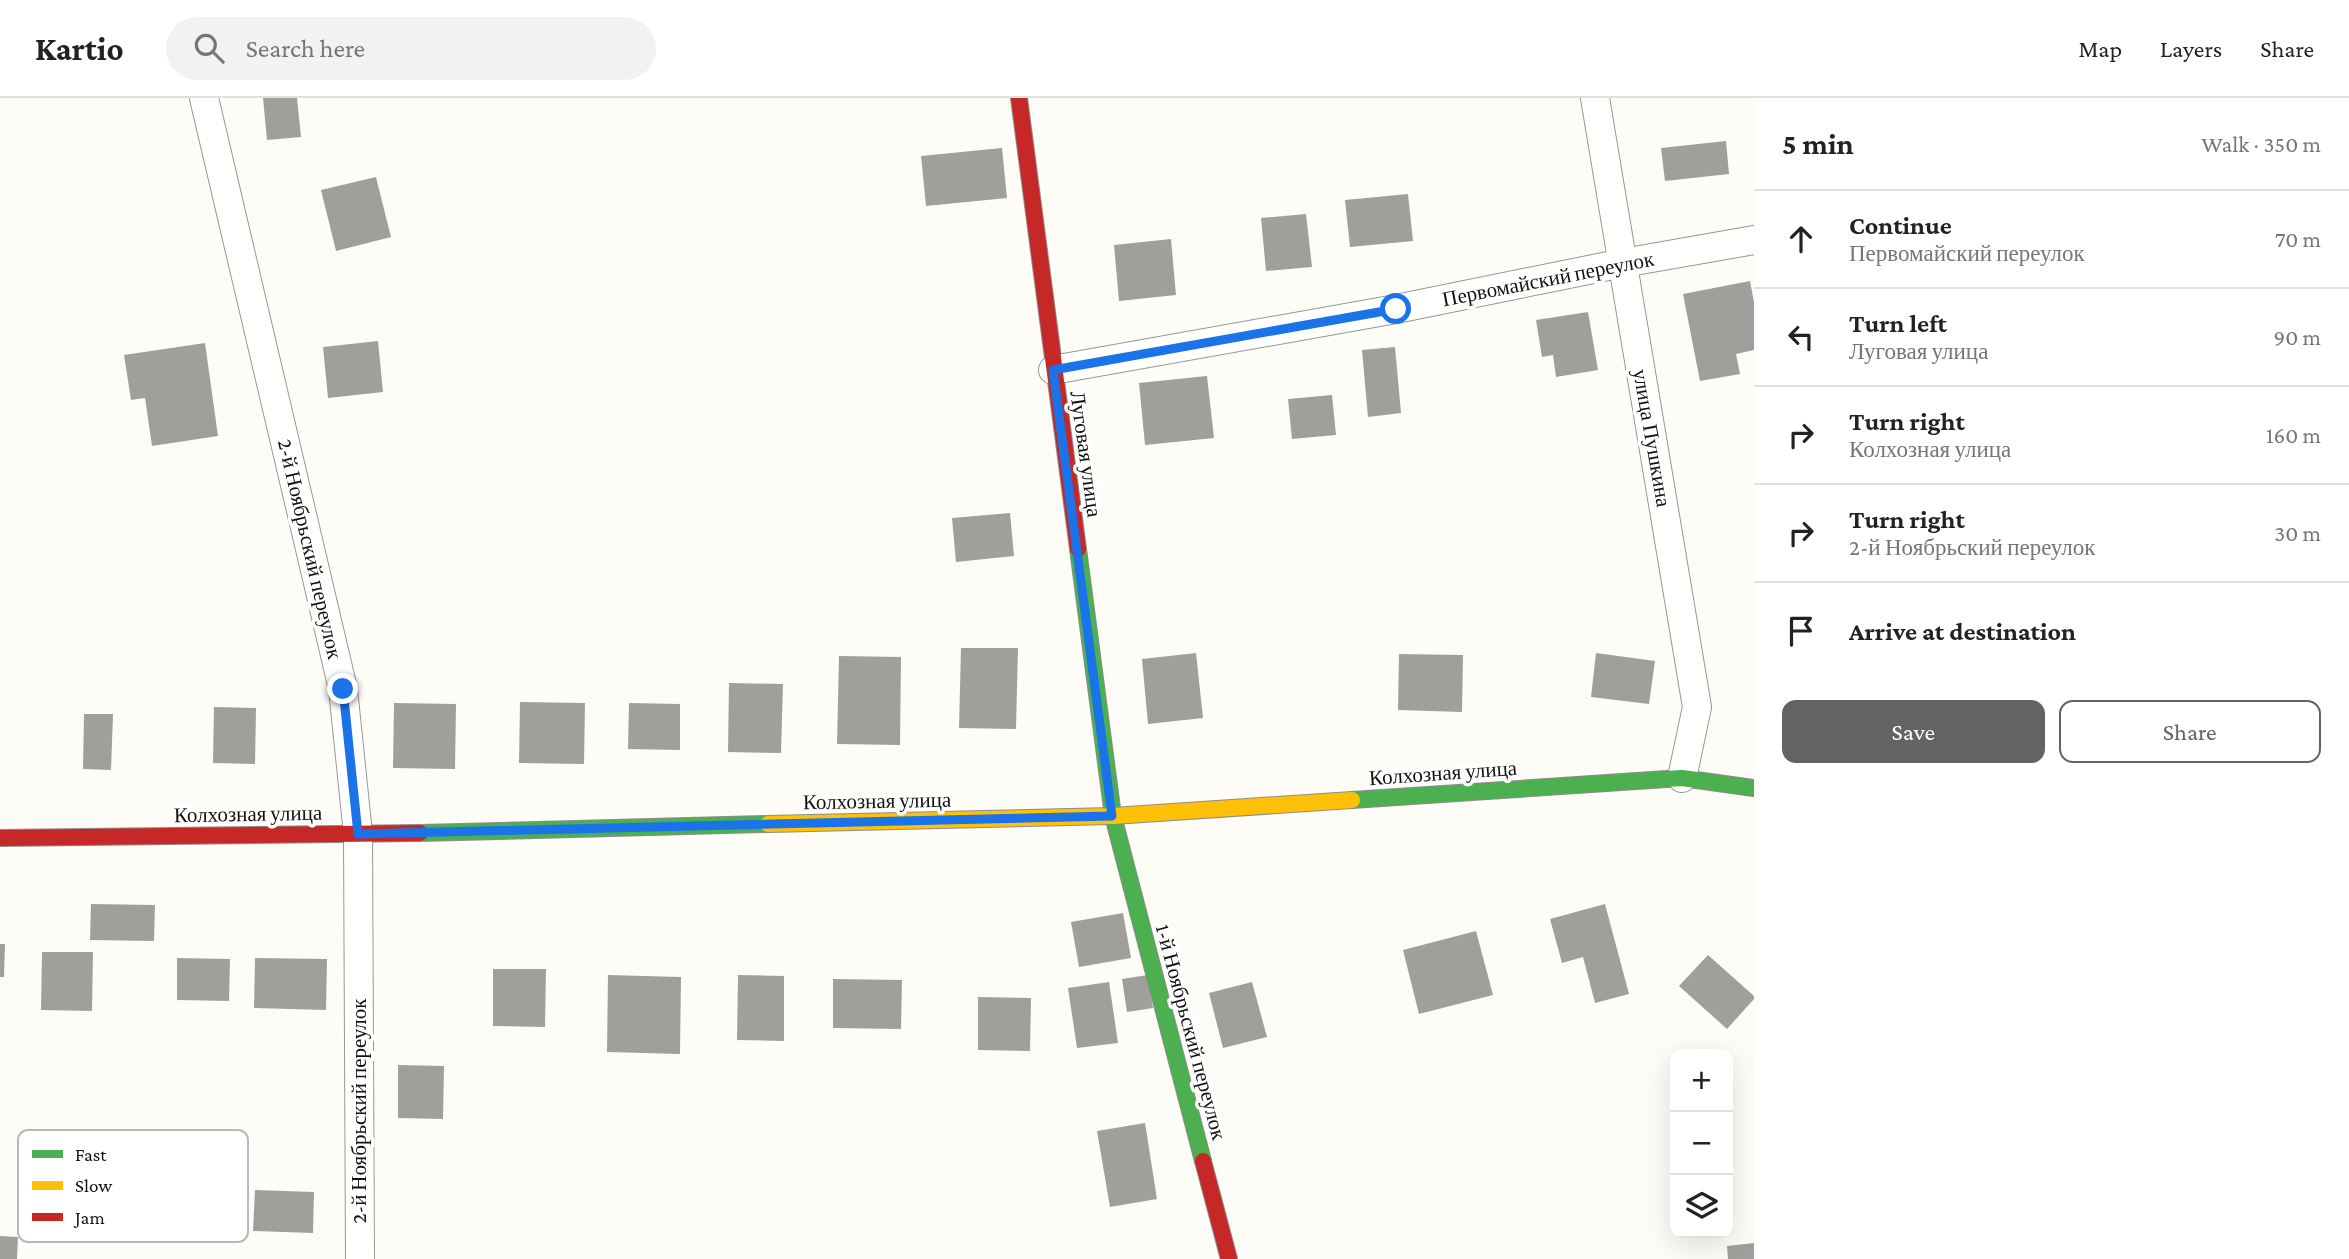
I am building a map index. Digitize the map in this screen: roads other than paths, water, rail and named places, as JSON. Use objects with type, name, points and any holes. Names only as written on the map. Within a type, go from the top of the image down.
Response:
[{"type":"street","name":"2-й Ноябрьский переулок","points":[[204,98],[343,689],[358,834],[360,1259]]},
{"type":"street","name":"Луговая улица","points":[[1019,98],[1112,816]]},
{"type":"street","name":"улица Пушкина","points":[[1595,98],[1697,707],[1682,778]]},
{"type":"street","name":"Первомайский переулок","points":[[1053,370],[1396,309],[1623,263],[1754,240]]},
{"type":"street","name":"Колхозная улица","points":[[0,838],[358,834],[1112,816],[1682,778],[1754,788]]},
{"type":"street","name":"1-й Ноябрьский переулок","points":[[1112,816],[1229,1259]]}]
